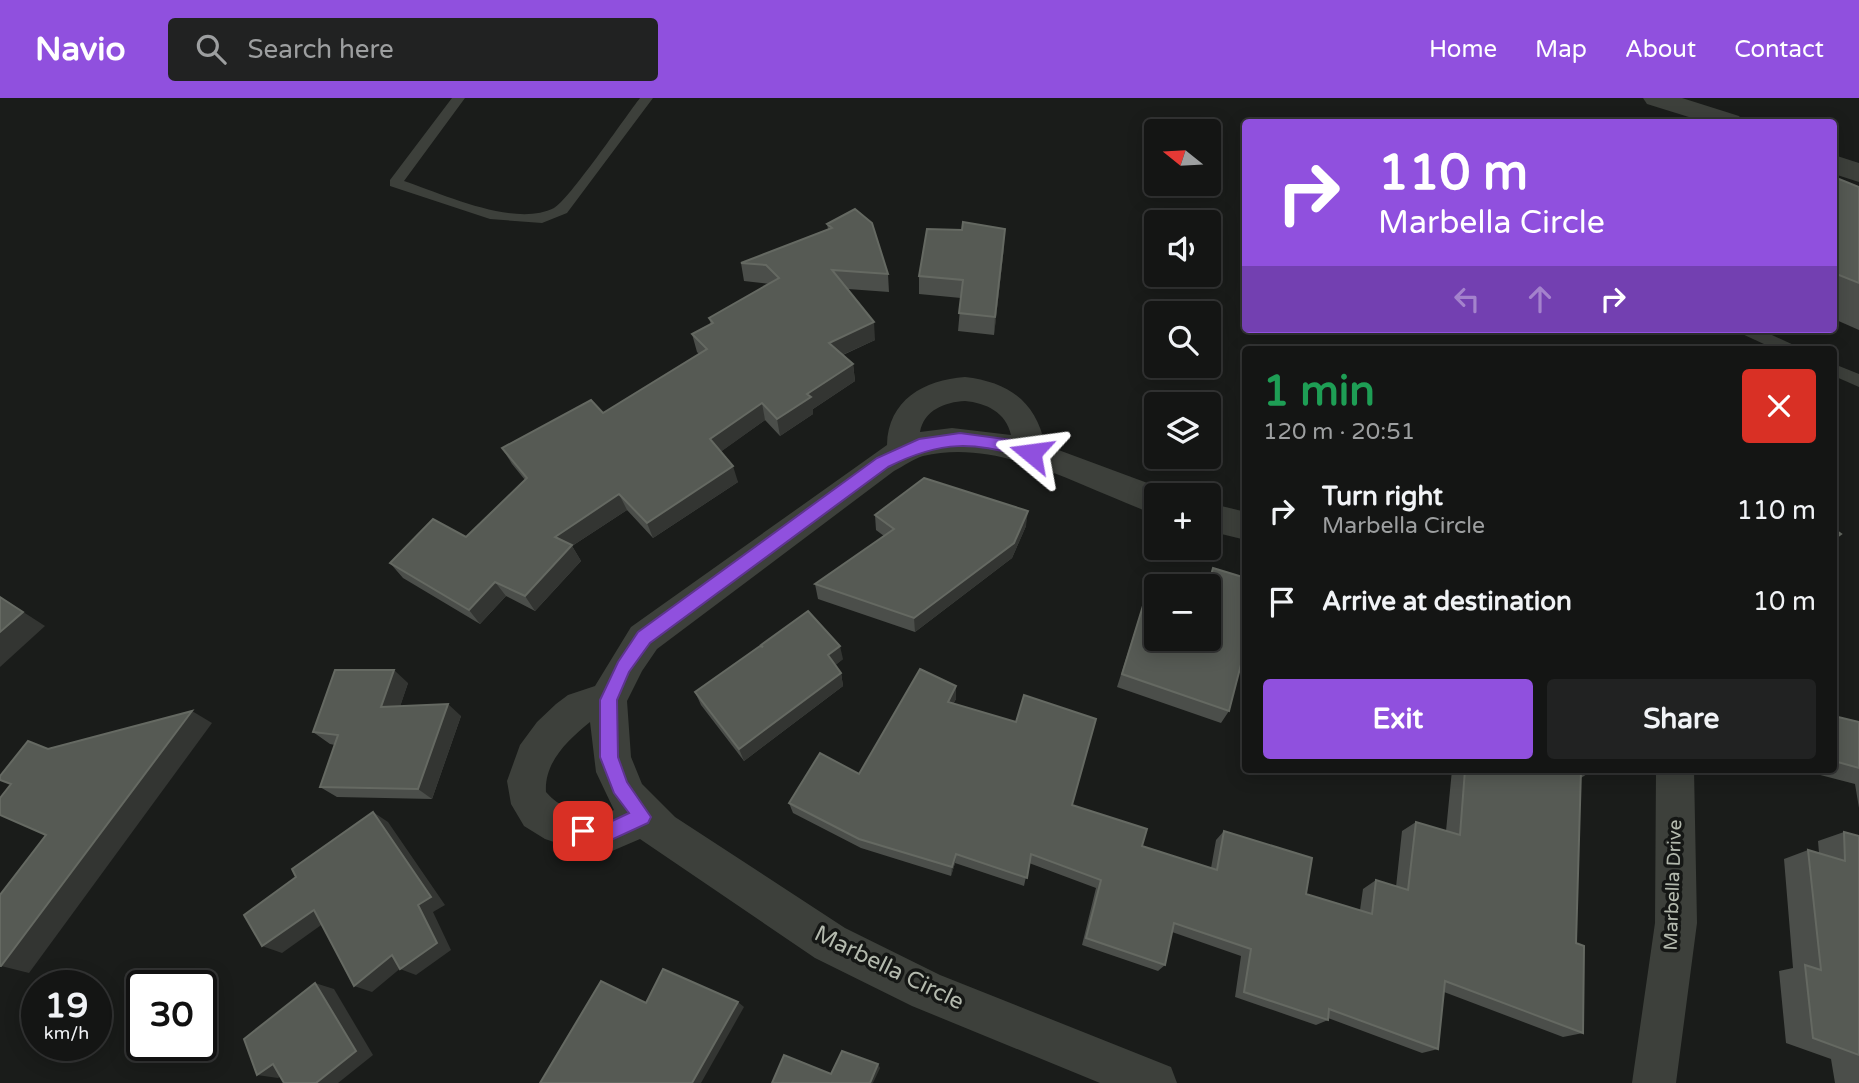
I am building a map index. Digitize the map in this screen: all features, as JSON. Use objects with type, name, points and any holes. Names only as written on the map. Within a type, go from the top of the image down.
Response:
[{"type":"street","points":[[1656,98],[1718,119]]},
{"type":"street","points":[[1837,165],[1859,173]]},
{"type":"street","points":[[903,453],[903,432],[908,417],[920,402],[942,390],[968,388],[993,395],[1012,406],[1023,419],[1031,453]]},
{"type":"street","name":"Marbella Circle","points":[[1144,495],[1012,446],[960,439],[919,445],[883,462],[644,638],[624,667],[609,700],[609,757],[620,787],[642,817],[830,943],[927,991],[1155,1083]]},
{"type":"street","points":[[1221,519],[1242,525]]},
{"type":"street","points":[[609,700],[580,708],[547,739],[530,769],[526,793],[538,815],[583,831],[609,832],[642,817]]},
{"type":"street","name":"Marbella Drive","points":[[1654,1083],[1676,923],[1675,773]]},
{"type":"lane","points":[[460,98],[395,183],[490,214],[537,220],[562,210],[647,98]]},
{"type":"lane","points":[[1754,333],[1782,346]]},
{"type":"lane","points":[[1837,371],[1859,381]]},
{"type":"building","points":[[1837,178],[1859,187],[1859,283],[1837,274]]},
{"type":"building","points":[[855,209],[872,223],[888,274],[832,270],[874,322],[829,343],[853,364],[807,394],[811,397],[777,419],[762,403],[710,439],[733,466],[647,523],[619,494],[555,537],[572,545],[525,596],[495,582],[469,610],[390,563],[433,519],[466,537],[527,478],[502,448],[591,400],[603,413],[707,349],[692,334],[713,323],[709,318],[779,278],[766,265],[741,263],[832,228],[827,224]]},
{"type":"building","points":[[963,222],[1005,229],[995,317],[959,313],[963,280],[919,276],[927,229],[962,230]]},
{"type":"building","points":[[924,478],[1028,511],[1014,543],[914,618],[815,584],[894,529],[875,515]]},
{"type":"building","points":[[1213,568],[1242,577],[1242,661],[1229,711],[1122,674],[1144,602],[1144,651],[1221,651],[1221,574],[1211,574]]},
{"type":"building","points":[[0,597],[23,612],[0,632]]},
{"type":"building","points":[[808,611],[840,646],[828,655],[841,673],[739,749],[695,692],[760,646],[763,647],[761,645]]},
{"type":"building","points":[[920,669],[956,686],[948,702],[1016,722],[1024,695],[1096,719],[1072,805],[1147,829],[1142,846],[1217,870],[1224,831],[1312,858],[1306,894],[1372,914],[1376,880],[1408,890],[1416,822],[1460,835],[1465,773],[1581,773],[1576,943],[1584,946],[1583,1033],[1445,981],[1438,1049],[1329,1009],[1328,1020],[1244,992],[1251,949],[1174,923],[1165,965],[1086,938],[1101,880],[1031,854],[1027,878],[956,854],[952,867],[859,839],[789,803],[820,753],[859,774]]},
{"type":"building","points":[[335,670],[394,670],[381,707],[448,704],[418,789],[320,787],[338,735],[313,732]]},
{"type":"building","points":[[192,711],[0,966],[0,895],[46,835],[0,815],[0,798],[11,784],[0,780],[0,776],[28,741],[48,749]]},
{"type":"building","points":[[1837,717],[1859,722],[1859,768],[1837,762]]},
{"type":"building","points":[[373,812],[431,897],[418,905],[437,943],[400,969],[392,955],[354,986],[314,910],[262,946],[244,915],[296,877],[292,869]]},
{"type":"building","points":[[1844,832],[1859,836],[1859,1055],[1813,1038],[1805,965],[1821,970],[1808,850],[1845,861]]},
{"type":"building","points":[[663,969],[738,1002],[692,1083],[540,1083],[601,981],[646,1003]]},
{"type":"building","points":[[315,983],[356,1051],[316,1083],[284,1083],[273,1064],[257,1075],[244,1039]]},
{"type":"building","points":[[842,1051],[878,1064],[870,1083],[772,1083],[784,1055],[831,1074]]},
{"type":"route","points":[[583,831],[609,832],[642,817],[620,787],[609,757],[609,700],[624,667],[644,638],[883,462],[919,445],[960,439],[1012,446],[1031,453]]}]
